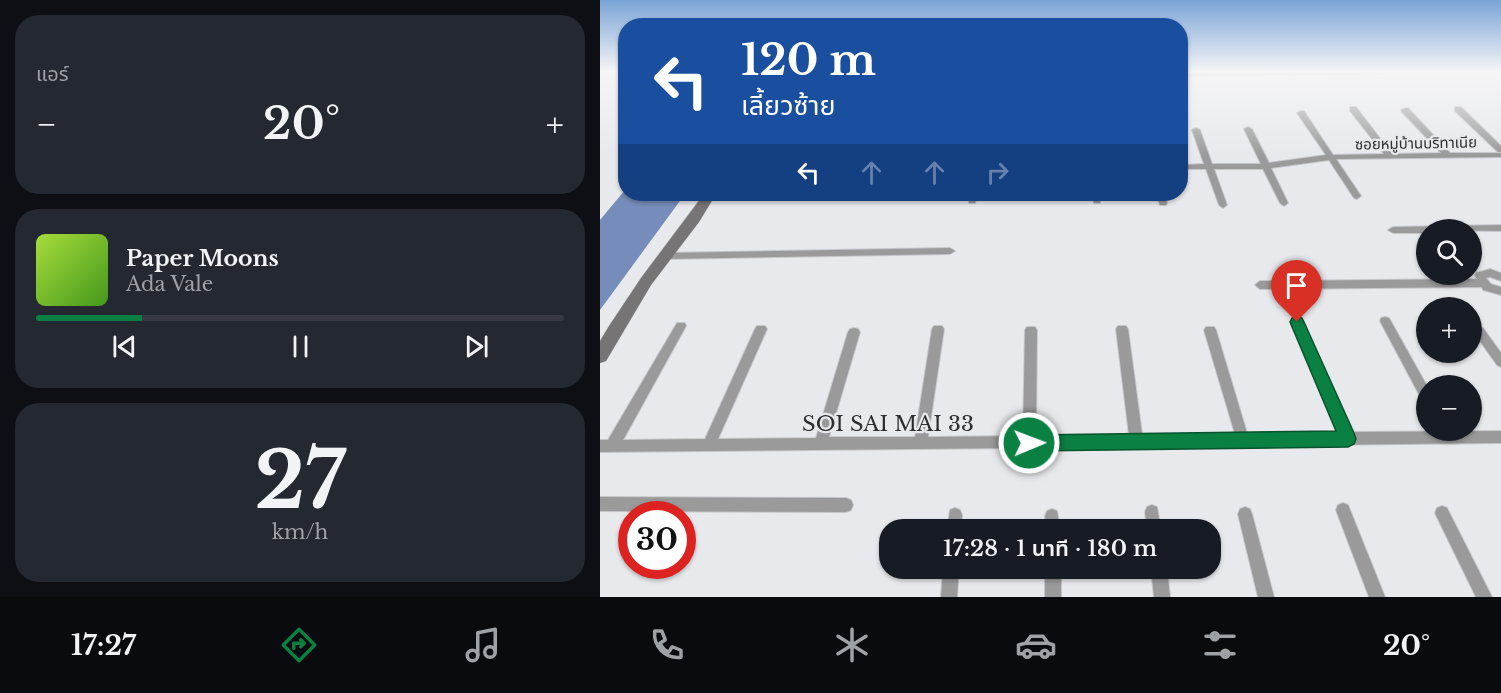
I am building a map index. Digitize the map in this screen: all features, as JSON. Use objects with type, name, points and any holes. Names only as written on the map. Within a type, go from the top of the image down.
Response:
[{"type":"street","points":[[1458,109],[1501,150]]},
{"type":"street","points":[[1353,110],[1390,156]]},
{"type":"street","points":[[1405,110],[1448,156]]},
{"type":"street","points":[[1301,113],[1357,196]]},
{"type":"street","points":[[1248,129],[1284,203]]},
{"type":"street","points":[[1196,130],[1223,205]]},
{"type":"street","name":"ซอยหมู่บ้านบริทาเนีย","points":[[1188,167],[1266,166],[1331,157],[1501,155]]},
{"type":"street","points":[[600,356],[616,326],[664,256],[702,210],[706,201]]},
{"type":"street","points":[[1394,230],[1501,228]]},
{"type":"street","points":[[664,256],[950,251]]},
{"type":"street","points":[[1482,274],[1490,273],[1501,277]]},
{"type":"street","points":[[1482,283],[1501,291]]},
{"type":"street","points":[[1260,285],[1416,284]]},
{"type":"street","points":[[1384,321],[1416,378]]},
{"type":"street","points":[[1297,322],[1348,439]]},
{"type":"street","points":[[606,446],[681,326]]},
{"type":"street","points":[[709,445],[761,329]]},
{"type":"street","points":[[920,444],[938,329]]},
{"type":"street","points":[[1122,329],[1136,442]]},
{"type":"street","points":[[1029,443],[1031,330]]},
{"type":"street","points":[[1210,330],[1243,440]]},
{"type":"street","points":[[820,445],[854,332]]},
{"type":"street","points":[[1482,335],[1501,362]]},
{"type":"street","name":"SOI SAI MAI 33","points":[[606,446],[1136,442],[1348,439],[1416,436]]},
{"type":"street","name":"SOI SAI MAI 33","points":[[1482,436],[1501,437]]},
{"type":"street","points":[[600,504],[846,504]]},
{"type":"street","points":[[1343,510],[1377,597]]},
{"type":"street","points":[[1152,512],[1153,519]]},
{"type":"street","points":[[1442,513],[1484,597]]},
{"type":"street","points":[[1245,514],[1266,597]]},
{"type":"street","points":[[949,597],[950,579]]},
{"type":"street","points":[[1053,579],[1053,597]]},
{"type":"street","points":[[1160,579],[1162,597]]},
{"type":"water","points":[[618,198],[618,201],[680,201],[600,310],[600,220]]},
{"type":"route","points":[[1029,443],[1348,439],[1297,322]]}]
